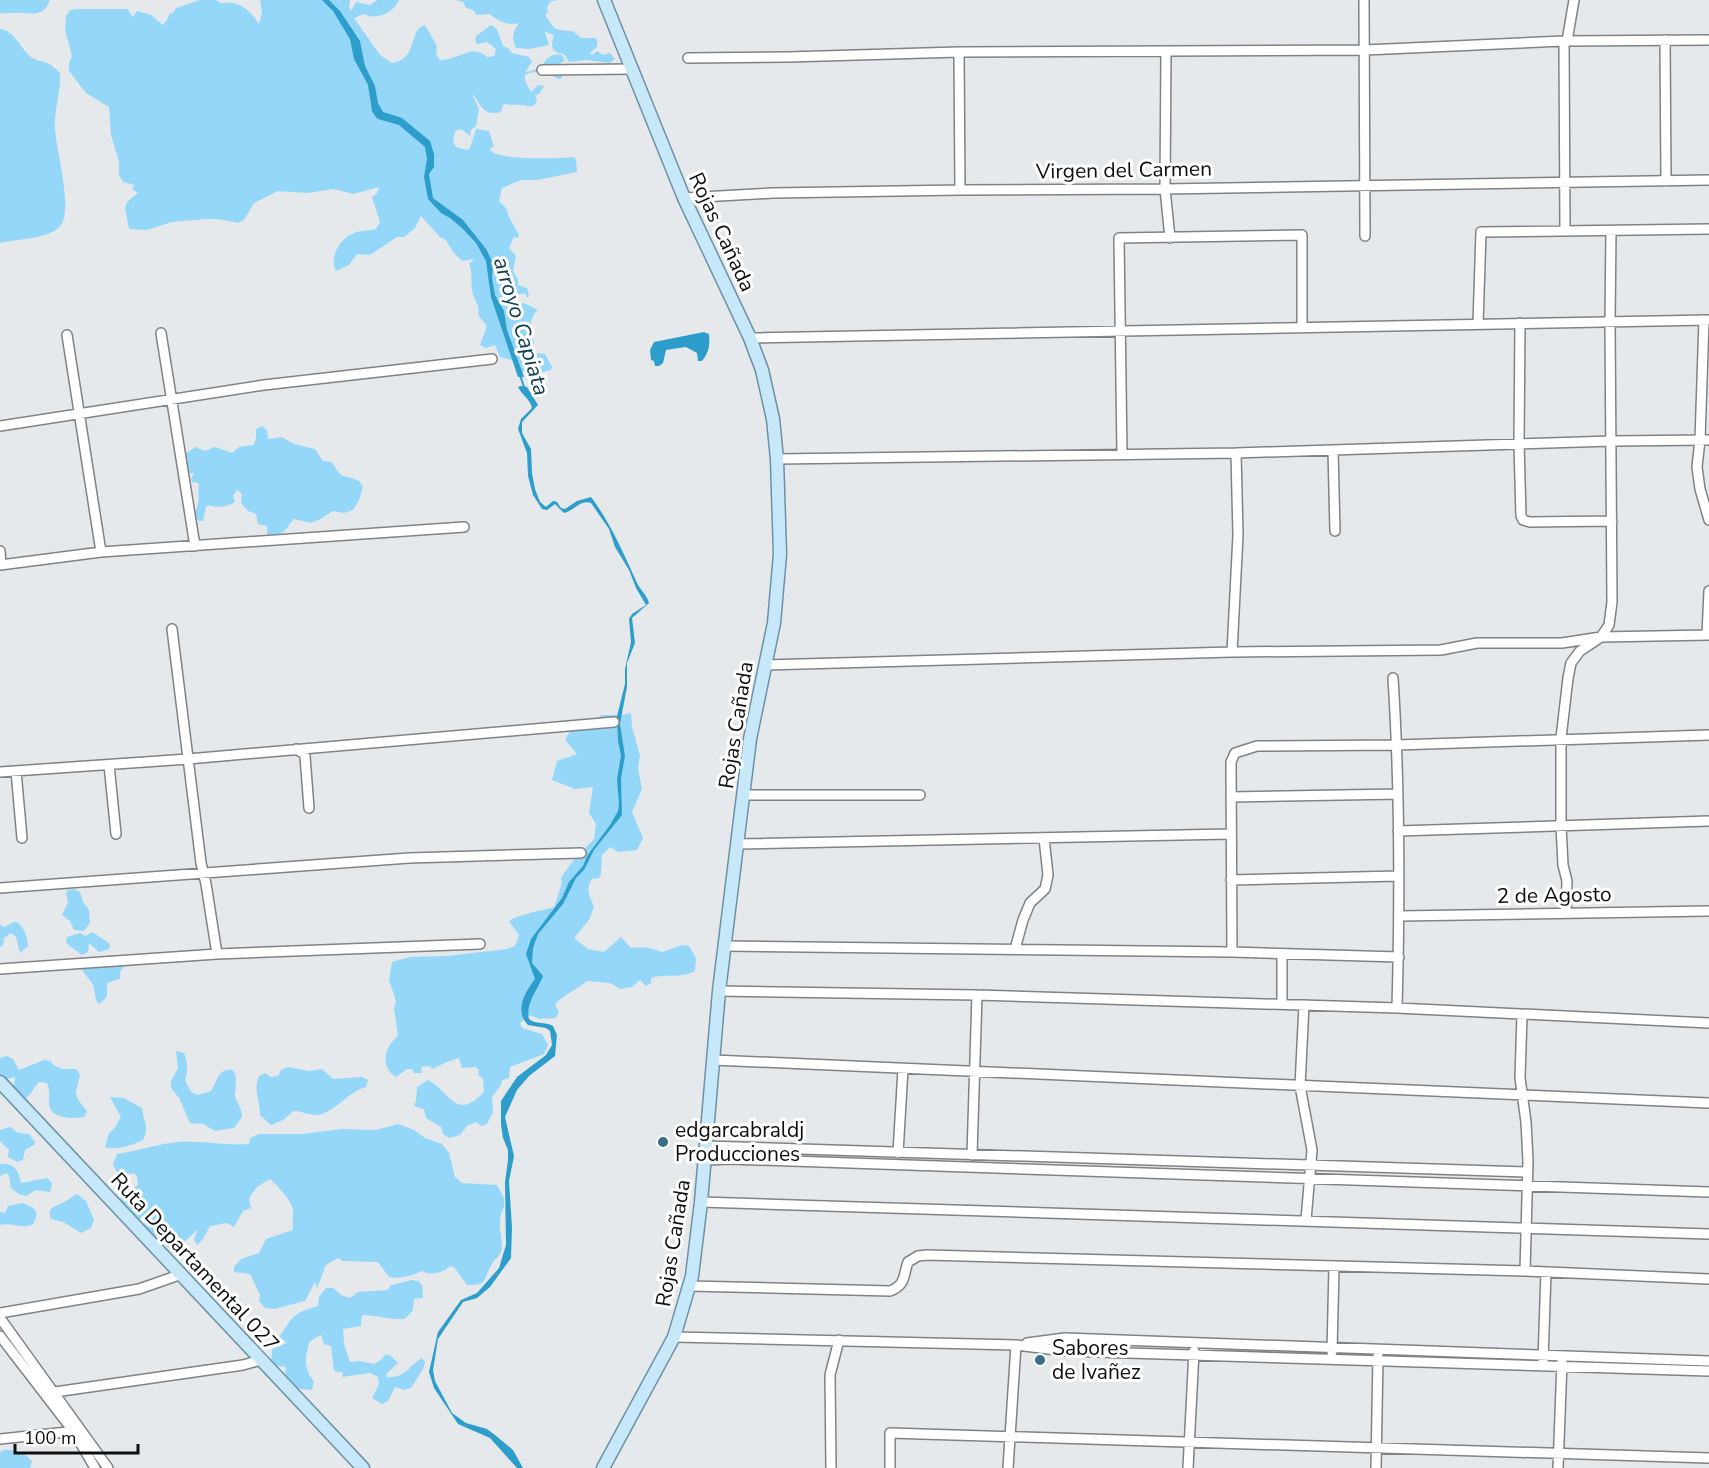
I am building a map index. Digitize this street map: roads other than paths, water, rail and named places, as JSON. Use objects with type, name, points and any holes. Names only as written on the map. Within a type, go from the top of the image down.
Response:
[{"type":"main road","name":"Rojas Cañada","points":[[603,1468],[674,1337],[689,1286],[701,1202],[719,992],[739,844],[750,739],[774,623],[780,554],[777,459],[768,392],[750,338],[684,198],[604,0]]},
{"type":"main road","name":"Ruta Departamental 027","points":[[0,1082],[179,1275],[363,1468]]},
{"type":"street","points":[[1364,0],[1365,236]]},
{"type":"street","points":[[1565,231],[1566,41],[1574,0]]},
{"type":"street","points":[[1665,40],[1666,181]]},
{"type":"street","points":[[688,58],[959,52],[1365,50],[1566,41],[1709,40]]},
{"type":"street","points":[[1166,51],[1165,189],[1170,238]]},
{"type":"street","points":[[959,52],[960,190]]},
{"type":"street","points":[[542,70],[632,69]]},
{"type":"street","name":"Virgen del Carmen","points":[[684,198],[773,193],[1709,180]]},
{"type":"street","points":[[1478,324],[1481,232],[1709,229]]},
{"type":"street","points":[[1566,913],[1567,881],[1563,865],[1561,826],[1561,738],[1571,663],[1580,651],[1601,637],[1609,625],[1612,602],[1611,231]]},
{"type":"street","points":[[1122,454],[1119,238],[1302,235],[1302,326]]},
{"type":"street","points":[[750,338],[1706,320],[1705,440],[1697,467],[1700,489],[1709,520]]},
{"type":"street","points":[[1520,323],[1521,516],[1523,520],[1530,522],[1612,521]]},
{"type":"street","points":[[161,333],[195,546]]},
{"type":"street","points":[[67,334],[101,552]]},
{"type":"street","points":[[0,426],[264,386],[492,359]]},
{"type":"street","points":[[777,459],[1236,453],[1705,440]]},
{"type":"street","points":[[1333,450],[1335,531]]},
{"type":"street","points":[[1232,652],[1238,535],[1236,453]]},
{"type":"street","points":[[0,551],[1,565],[101,552],[464,527]]},
{"type":"street","points":[[765,665],[1232,652],[1441,650],[1477,643],[1562,643],[1601,637],[1708,635],[1709,591]]},
{"type":"street","points":[[172,629],[188,759],[217,954]]},
{"type":"street","points":[[1562,643],[1571,663]]},
{"type":"street","points":[[1393,678],[1397,745],[1400,916],[1397,1008]]},
{"type":"street","points":[[0,772],[188,759],[614,722]]},
{"type":"street","points":[[1232,952],[1231,762],[1235,753],[1257,746],[1397,745],[1709,735]]},
{"type":"street","points":[[296,749],[305,756],[309,808]]},
{"type":"street","points":[[110,765],[116,834]]},
{"type":"street","points":[[16,771],[22,838]]},
{"type":"street","points":[[1231,797],[1398,794]]},
{"type":"street","points":[[744,795],[920,795]]},
{"type":"street","points":[[1398,831],[1709,821]]},
{"type":"street","points":[[739,844],[1230,834]]},
{"type":"street","points":[[1015,950],[1030,903],[1045,889],[1048,875],[1044,838]]},
{"type":"street","points":[[0,888],[409,858],[581,853]]},
{"type":"street","points":[[1231,880],[1399,876]]},
{"type":"street","name":"2 de Agosto","points":[[1400,916],[1709,911]]},
{"type":"street","points":[[0,969],[217,954],[480,944]]},
{"type":"street","points":[[725,946],[1232,952],[1399,957]]},
{"type":"street","points":[[1282,954],[1282,1004]]},
{"type":"street","points":[[719,992],[976,995],[1282,1004],[1709,1023]]},
{"type":"street","points":[[972,1155],[976,995]]},
{"type":"street","points":[[1304,1005],[1300,1086],[1312,1150],[1306,1220]]},
{"type":"street","points":[[1522,1015],[1520,1078],[1526,1122],[1527,1172],[1525,1271]]},
{"type":"street","points":[[713,1060],[1709,1104]]},
{"type":"street","points":[[898,1153],[903,1069]]},
{"type":"street","points":[[706,1146],[1527,1172]]},
{"type":"street","points":[[705,1160],[1709,1192]]},
{"type":"street","points":[[701,1202],[1709,1234]]},
{"type":"street","points":[[689,1286],[890,1291],[899,1288],[903,1282],[908,1262],[918,1256],[927,1255],[1525,1271],[1709,1279]]},
{"type":"street","points":[[1331,1359],[1334,1267]]},
{"type":"street","points":[[1542,1366],[1546,1272]]},
{"type":"street","points":[[95,1468],[78,1431],[55,1392],[0,1316],[140,1289],[179,1275]]},
{"type":"street","points":[[0,1336],[3,1344],[108,1468]]},
{"type":"street","points":[[674,1337],[1016,1345],[1064,1351],[1709,1371]]},
{"type":"street","points":[[1016,1345],[1065,1338],[1709,1360]]},
{"type":"street","points":[[831,1468],[830,1375],[839,1340]]},
{"type":"street","points":[[1188,1468],[1194,1342]]},
{"type":"street","points":[[3,1344],[18,1343]]},
{"type":"street","points":[[1008,1468],[1016,1345]]},
{"type":"street","points":[[1376,1468],[1378,1349]]},
{"type":"street","points":[[1558,1468],[1562,1355]]},
{"type":"street","points":[[55,1392],[261,1360]]},
{"type":"street","points":[[0,1439],[78,1431]]},
{"type":"street","points":[[890,1468],[890,1433],[1709,1458]]},
{"type":"waterway","name":"arroyo Capiata","points":[[520,375],[524,387]]},
{"type":"place","name":"edgarcabraldj Producciones","points":[[663,1142]]},
{"type":"place","name":"Sabores de Ivañez","points":[[1040,1360]]}]
